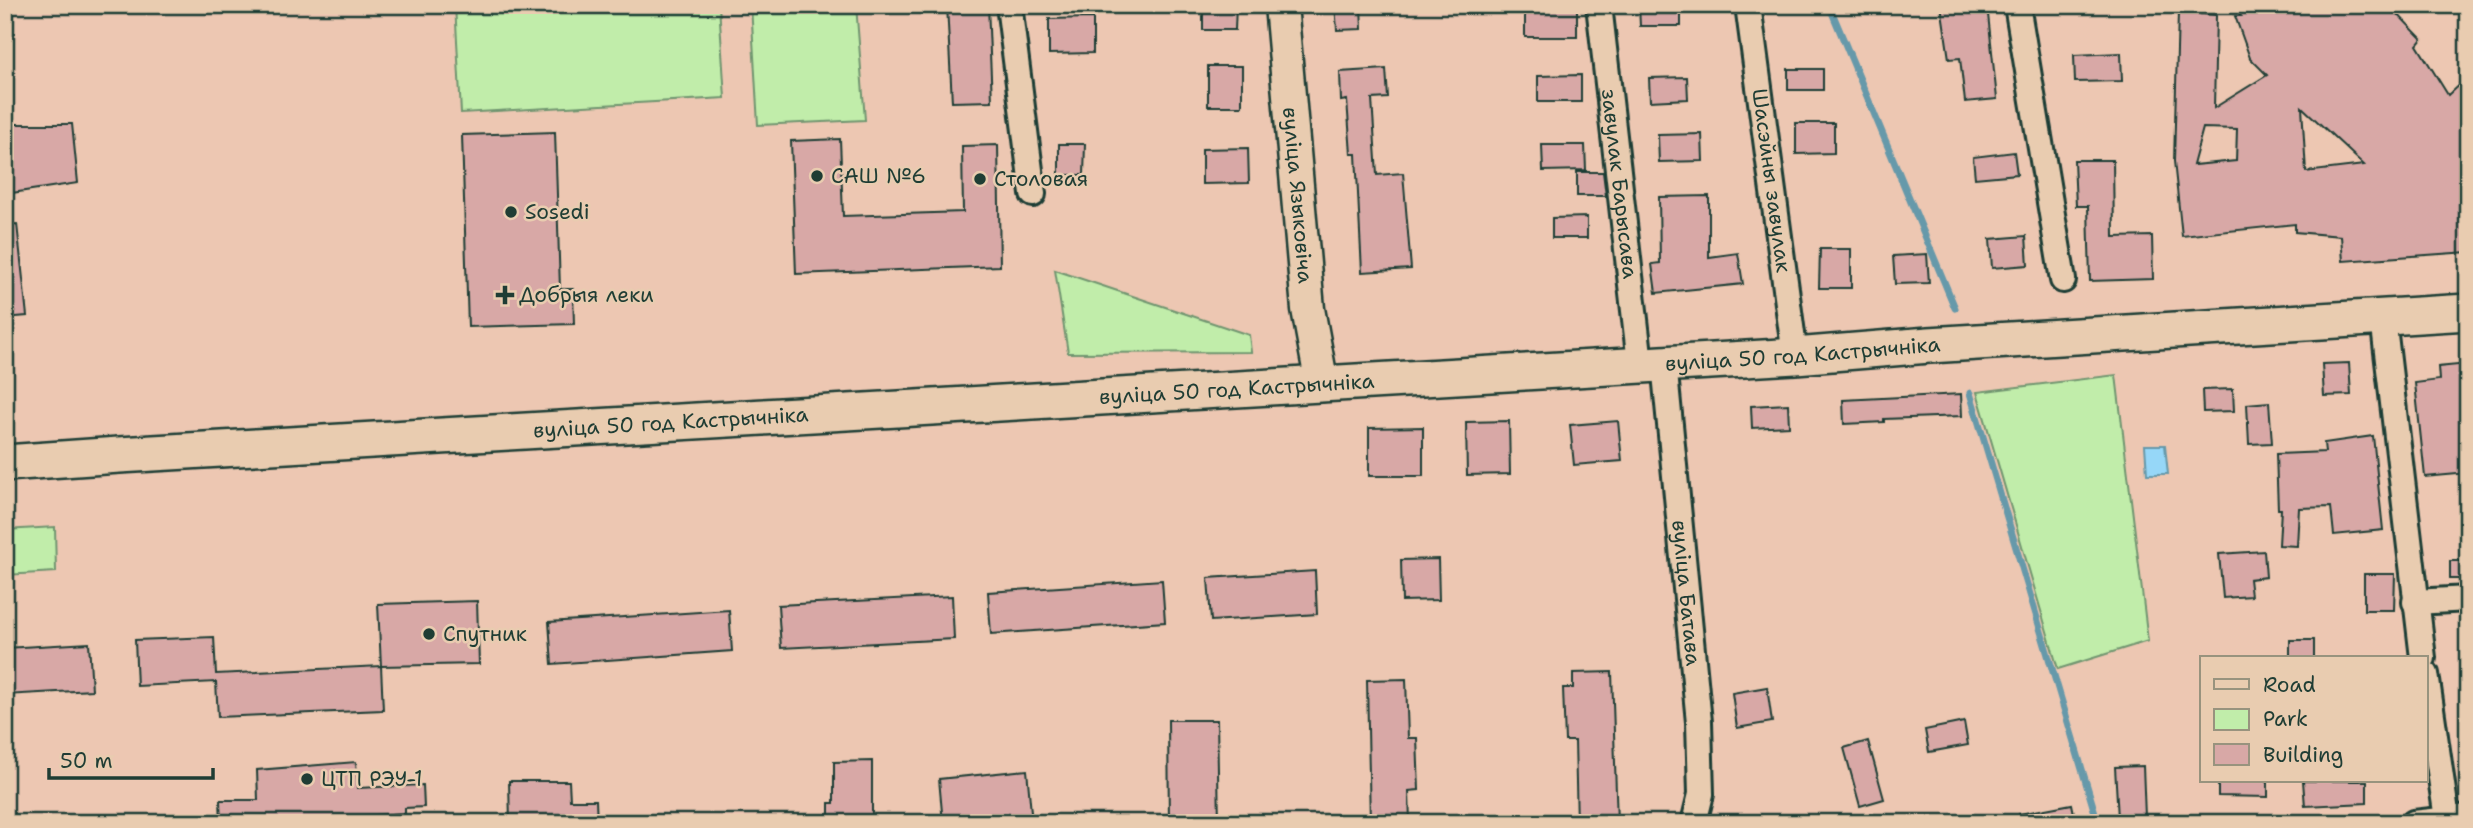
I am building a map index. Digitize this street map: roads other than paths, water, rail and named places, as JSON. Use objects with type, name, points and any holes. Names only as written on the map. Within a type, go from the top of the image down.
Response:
[{"type":"main road","name":"вуліца 50 год Кастрычніка","points":[[5,463],[1322,385],[2468,312]]},
{"type":"street","points":[[1009,5],[1033,194]]},
{"type":"street","name":"вуліца Языковіча","points":[[1281,5],[1308,309],[1322,385]]},
{"type":"street","name":"завулак Барысава","points":[[1599,5],[1652,363]]},
{"type":"street","name":"Шасэйны завулак","points":[[1748,5],[1795,356]]},
{"type":"street","points":[[2017,5],[2063,280]]},
{"type":"street","points":[[2383,318],[2423,656]]},
{"type":"street","name":"вуліца Батава","points":[[1652,363],[1699,722],[1701,794],[1695,823]]},
{"type":"street","points":[[2415,602],[2468,599]]},
{"type":"street","points":[[2414,823],[2457,818],[2428,683]]},
{"type":"water","points":[[2145,445],[2165,445],[2168,474],[2147,474]]},
{"type":"waterway","points":[[1829,5],[1955,308]]},
{"type":"waterway","points":[[1970,393],[2098,823]]},
{"type":"place","name":"САШ №6","points":[[817,176]]},
{"type":"place","name":"Столовая","points":[[980,179]]},
{"type":"place","name":"Sosedi","points":[[511,212]]},
{"type":"place","name":"Добрыя леки","points":[[505,295]]},
{"type":"place","name":"Спутник","points":[[429,634]]},
{"type":"place","name":"ЦТП РЭУ-1","points":[[307,779]]}]
